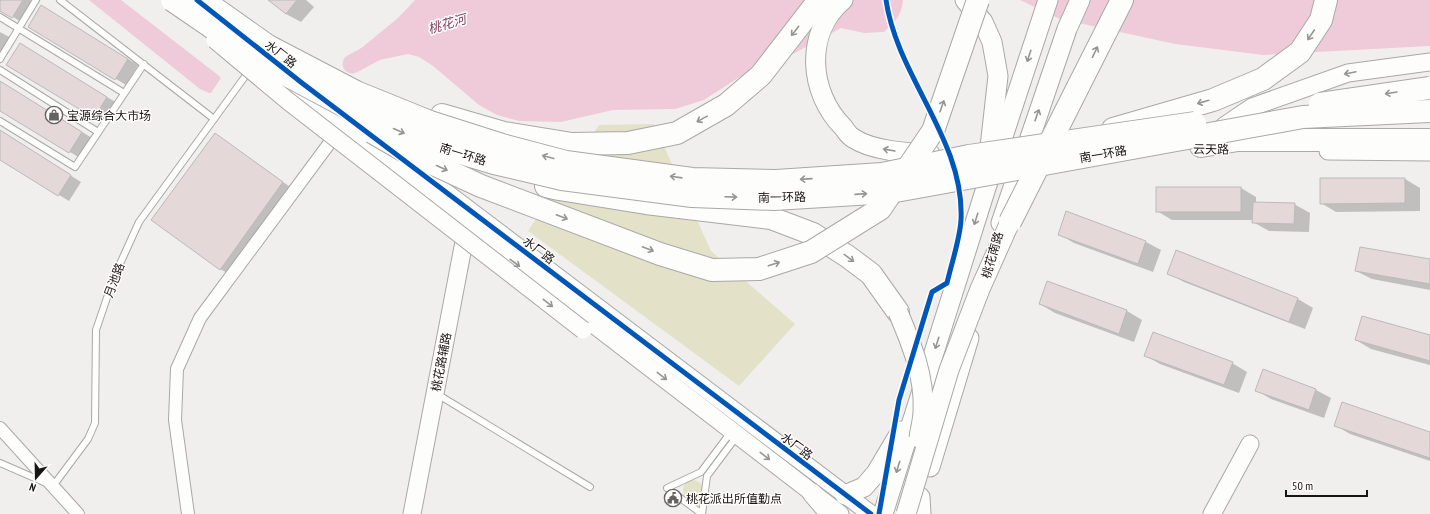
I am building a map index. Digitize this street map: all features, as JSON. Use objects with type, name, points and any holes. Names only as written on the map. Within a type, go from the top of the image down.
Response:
[{"type":"highway","name":"南一环路","points":[[203,0],[262,57],[356,92],[430,122],[502,145],[566,162],[692,179],[776,181],[882,174],[969,156],[1430,88]]},
{"type":"highway","points":[[262,57],[432,112],[504,133],[572,144],[628,143],[676,133],[726,106],[761,75],[819,0]]},
{"type":"highway","points":[[262,57],[301,91],[404,150],[481,186],[667,256],[712,270],[759,269],[811,252],[880,209],[933,131],[978,0]]},
{"type":"highway","points":[[1010,222],[1122,0]]},
{"type":"highway","points":[[1079,140],[1212,100],[1263,79],[1300,52],[1321,20],[1326,0]]},
{"type":"highway","name":"南一环路","points":[[174,1],[262,57],[352,110],[424,142],[494,163],[562,179],[692,196],[774,199],[890,192],[1302,117],[1430,110]]},
{"type":"highway","points":[[1178,149],[1238,140],[1430,140]]},
{"type":"highway","points":[[424,142],[506,174],[559,189],[646,203],[771,218],[813,234],[847,256],[871,274],[898,312]]},
{"type":"main road","points":[[843,0],[834,8],[819,36],[815,65],[820,89],[832,116],[853,138],[882,149],[905,153],[969,156]]},
{"type":"main road","points":[[965,0],[983,22],[992,42],[998,76],[985,191]]},
{"type":"main road","points":[[883,514],[985,191],[1048,0]]},
{"type":"main road","name":"桃花南路","points":[[919,508],[959,374],[995,243],[1026,146],[1067,29],[1080,0]]},
{"type":"main road","points":[[906,514],[950,370],[980,289],[1010,222]]},
{"type":"main road","points":[[898,312],[913,347],[922,381],[923,411],[913,477],[901,514]]},
{"type":"main road","points":[[845,495],[864,487],[876,473],[918,404]]},
{"type":"main road","points":[[812,492],[830,514]]},
{"type":"street","name":"水厂路","points":[[197,0],[469,218],[641,360],[840,514]]},
{"type":"street","points":[[174,1],[282,96],[583,330],[612,350],[641,360]]},
{"type":"street","name":"水厂路","points":[[262,57],[469,218],[871,514]]},
{"type":"street","points":[[1224,126],[1252,107],[1348,73],[1430,62]]},
{"type":"street","name":"云天路","points":[[1000,147],[1081,142],[1224,126],[1369,122],[1430,116]]},
{"type":"street","points":[[188,514],[175,420],[177,369],[200,318],[334,137]]},
{"type":"street","name":"云天路","points":[[993,167],[1126,158],[1178,149],[1430,152]]},
{"type":"street","name":"桃花路辅路","points":[[412,514],[469,218]]},
{"type":"street","points":[[0,428],[78,514]]},
{"type":"street","points":[[1212,514],[1250,444]]},
{"type":"lane","points":[[0,59],[36,0]]},
{"type":"lane","points":[[60,0],[214,119]]},
{"type":"lane","points":[[0,17],[124,93]]},
{"type":"lane","name":"月池路","points":[[53,486],[88,439],[95,423],[96,330],[114,277],[139,222],[214,119],[262,57]]},
{"type":"lane","points":[[0,121],[75,167],[144,64]]},
{"type":"lane","points":[[0,70],[98,132]]},
{"type":"lane","points":[[436,393],[590,487]]},
{"type":"lane","points":[[735,433],[707,476],[702,514],[667,488],[701,472],[735,433]]},
{"type":"lane","points":[[0,463],[53,486]]},
{"type":"shaded area","points":[[654,124],[711,251],[795,324],[739,386],[528,231],[599,125]]},
{"type":"shaded area","points":[[693,480],[700,483],[703,490],[700,497],[693,500],[686,497],[683,490],[686,483]]},
{"type":"water","points":[[89,0],[121,0],[221,78],[211,93],[200,89]]},
{"type":"water","points":[[415,0],[903,0],[901,10],[897,18],[884,32],[864,33],[841,28],[793,54],[738,78],[704,100],[675,109],[613,110],[561,122],[519,121],[497,115],[479,105],[433,66],[419,57],[408,54],[360,64],[354,54],[398,18]]},
{"type":"water","points":[[1020,0],[1430,0],[1430,46],[1263,55],[1175,44],[1060,19]]},
{"type":"building","points":[[0,0],[23,0],[12,18],[0,11]]},
{"type":"building","points":[[268,0],[297,0],[286,14]]},
{"type":"building","points":[[41,5],[128,59],[115,80],[28,27]]},
{"type":"building","points":[[20,43],[107,97],[94,118],[6,65]]},
{"type":"building","points":[[0,81],[82,132],[69,153],[0,111]]},
{"type":"building","points":[[0,130],[71,175],[58,196],[0,160]]},
{"type":"building","points":[[215,133],[283,182],[220,270],[151,220]]},
{"type":"building","points":[[1320,178],[1405,178],[1405,203],[1320,204]]},
{"type":"building","points":[[1156,187],[1241,187],[1241,212],[1156,212]]},
{"type":"building","points":[[1253,202],[1295,203],[1294,224],[1252,223]]},
{"type":"building","points":[[1066,211],[1146,241],[1138,264],[1058,235]]},
{"type":"building","points":[[1360,247],[1430,259],[1430,284],[1355,271]]},
{"type":"building","points":[[1176,250],[1298,298],[1289,322],[1167,274]]},
{"type":"building","points":[[1047,281],[1127,310],[1119,334],[1039,304]]},
{"type":"building","points":[[1362,316],[1430,335],[1430,361],[1355,340]]},
{"type":"building","points":[[1153,332],[1233,362],[1224,385],[1144,356]]},
{"type":"building","points":[[1263,369],[1316,389],[1309,410],[1255,391]]},
{"type":"building","points":[[1342,402],[1430,432],[1430,458],[1334,426]]},
{"type":"waterway","name":"桃花河","points":[[352,64],[382,48]]},
{"type":"cycle path","points":[[197,0],[302,83],[871,514]]},
{"type":"cycle path","points":[[879,514],[899,400],[932,292],[947,283],[957,244],[961,220],[959,191],[953,163],[942,136],[903,56],[893,28],[886,0]]},
{"type":"place","name":"宝源综合大市场","points":[[54,115]]},
{"type":"place","name":"桃花派出所值勤点","points":[[673,498]]}]
